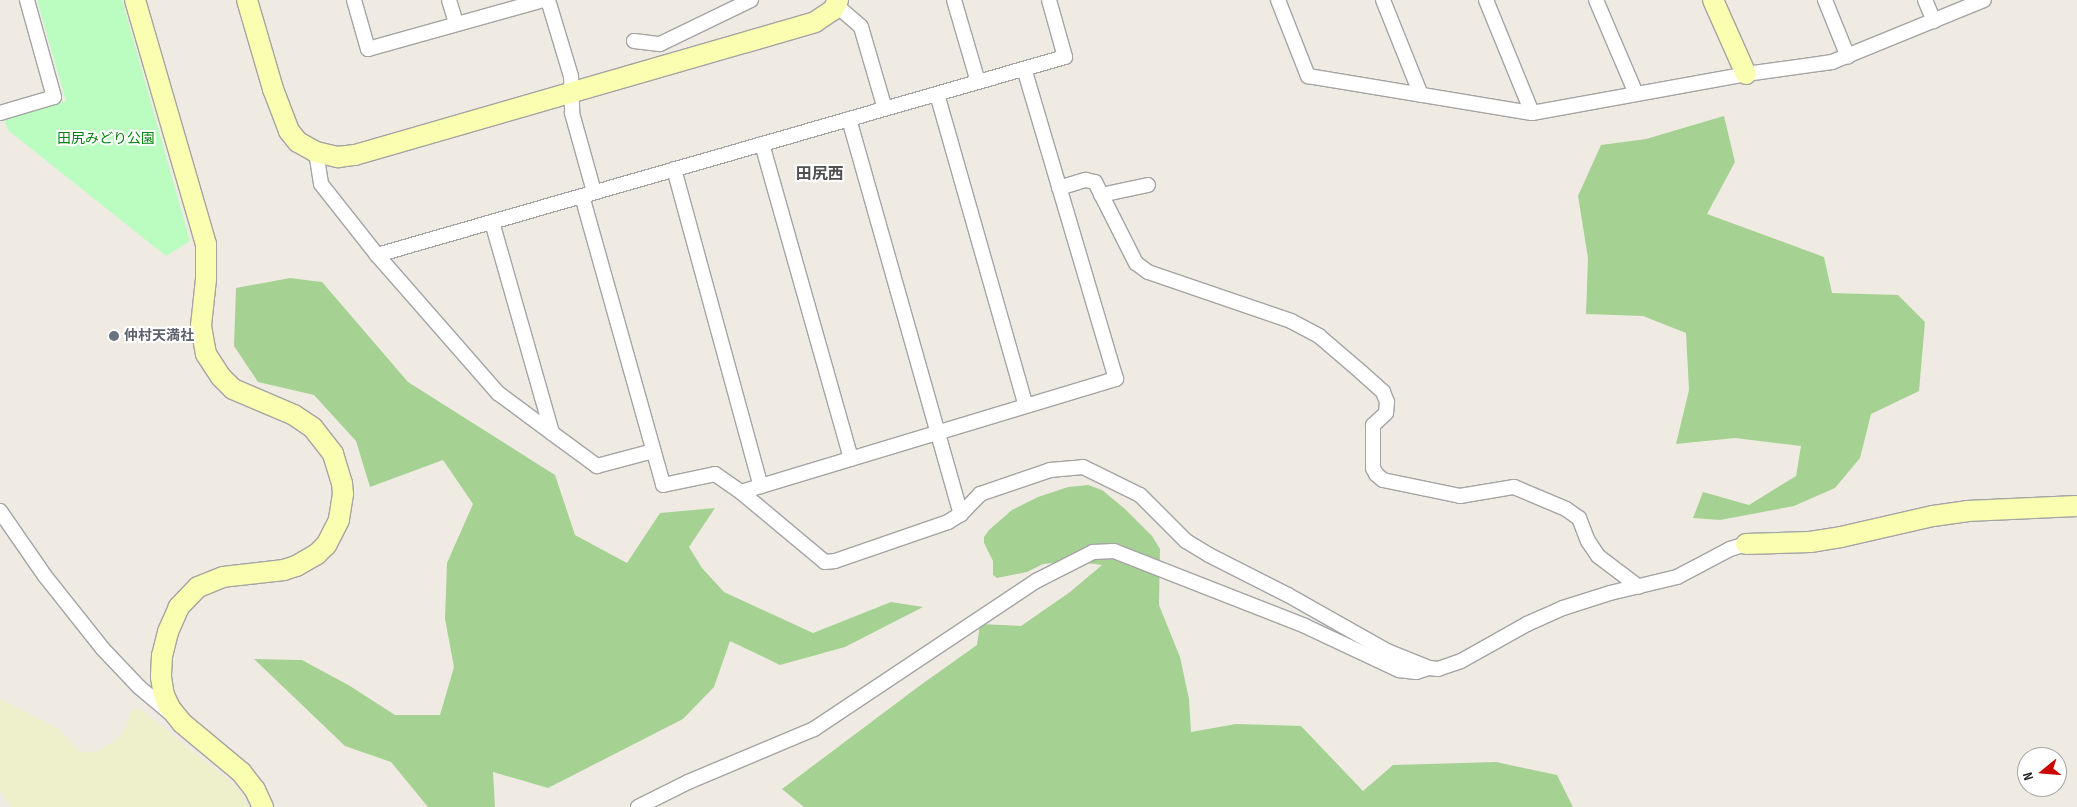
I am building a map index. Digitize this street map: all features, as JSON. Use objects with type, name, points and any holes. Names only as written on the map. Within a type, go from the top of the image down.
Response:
[{"type":"street","points":[[0,113],[54,97],[27,0]]},
{"type":"street","points":[[135,0],[206,244],[206,279],[201,326],[206,354],[215,370],[233,389],[294,415],[313,428],[324,440],[339,467],[343,494],[340,520],[326,545],[317,554],[296,566],[284,570],[214,579],[198,587],[178,607],[168,632],[161,677],[167,702],[182,723]]},
{"type":"street","points":[[247,0],[283,120],[292,136],[316,152],[331,156],[355,155],[815,22],[830,13],[837,3],[861,27],[885,109]]},
{"type":"street","points":[[354,0],[368,49],[544,0]]},
{"type":"street","points":[[449,0],[456,24]]},
{"type":"street","points":[[548,0],[570,76],[572,113],[588,194],[663,485],[715,474],[741,492],[825,562],[835,561],[948,522],[962,514],[980,494],[1050,470],[1083,467],[1140,495],[1186,541],[1209,555],[1288,595],[1358,636],[1429,668],[1438,669],[1451,666],[1527,624],[1564,608],[1610,593],[1677,577],[1730,549],[1746,544],[1810,542],[1841,537],[1933,516],[1967,511],[2077,506]]},
{"type":"street","points":[[634,41],[661,48],[751,0]]},
{"type":"street","points":[[954,0],[978,82]]},
{"type":"street","points":[[377,254],[1065,57],[1049,0]]},
{"type":"street","points":[[1278,0],[1308,76],[1532,113],[1746,74],[1832,62],[1984,0]]},
{"type":"street","points":[[1383,0],[1421,96]]},
{"type":"street","points":[[1486,0],[1532,113]]},
{"type":"street","points":[[1596,0],[1636,94]]},
{"type":"street","points":[[1713,0],[1746,74]]},
{"type":"street","points":[[1824,0],[1848,57]]},
{"type":"street","points":[[1925,0],[1934,21]]},
{"type":"street","points":[[741,492],[1116,379],[1024,69]]},
{"type":"street","points":[[937,94],[1026,406]]},
{"type":"street","points":[[850,119],[962,514]]},
{"type":"street","points":[[762,144],[851,459]]},
{"type":"street","points":[[316,152],[321,184],[377,254],[498,393],[597,466],[653,451]]},
{"type":"street","points":[[674,170],[760,486]]},
{"type":"street","points":[[1060,188],[1086,180],[1095,182],[1136,263],[1148,272],[1291,321],[1319,336],[1383,392],[1387,402],[1386,412],[1373,425],[1373,468],[1376,474],[1383,480],[1460,496],[1514,487],[1566,509],[1579,518],[1588,541],[1598,556],[1639,587]]},
{"type":"street","points":[[1101,195],[1148,185]]},
{"type":"street","points":[[492,222],[552,433]]},
{"type":"street","points":[[0,511],[45,576],[103,649],[139,687],[241,772],[255,790],[263,807]]},
{"type":"street","points":[[638,807],[688,782],[814,729],[1036,581],[1093,552],[1114,551],[1305,626],[1399,670],[1416,672],[1429,668]]},
{"type":"green space","name":"田尻みどり公園","points":[[37,0],[122,0],[190,241],[166,256],[9,131],[4,120],[66,101]]},
{"type":"green space","points":[[1724,116],[1735,162],[1707,214],[1824,257],[1832,293],[1898,295],[1925,322],[1919,391],[1871,414],[1860,458],[1835,488],[1794,506],[1720,520],[1693,518],[1703,492],[1749,505],[1796,476],[1801,446],[1735,438],[1676,444],[1689,390],[1686,333],[1643,316],[1586,314],[1588,258],[1578,196],[1601,145],[1646,139]]},
{"type":"green space","points":[[290,278],[322,282],[408,382],[555,475],[575,535],[627,563],[660,513],[715,508],[689,547],[702,568],[724,592],[813,633],[891,602],[923,607],[845,647],[780,665],[730,641],[714,687],[683,719],[548,788],[493,772],[495,807],[428,807],[391,762],[345,746],[254,659],[302,660],[350,686],[395,715],[440,715],[454,667],[445,619],[447,563],[473,504],[443,460],[370,487],[356,441],[314,395],[258,382],[234,346],[236,288]]},
{"type":"green space","points":[[1088,485],[1102,490],[1125,509],[1152,536],[1160,549],[1159,605],[1180,657],[1189,699],[1191,732],[1236,724],[1301,726],[1363,791],[1393,765],[1496,762],[1557,775],[1573,807],[804,807],[782,789],[977,645],[980,624],[1021,626],[1070,592],[1102,565],[1071,561],[1043,564],[1027,572],[997,578],[993,575],[993,561],[984,543],[984,537],[989,530],[1012,510],[1038,497],[1068,487]]},
{"type":"green space","points":[[0,699],[60,730],[81,753],[97,751],[118,739],[126,727],[131,711],[139,708],[231,782],[243,795],[249,807],[11,807],[0,790]]},
{"type":"place","name":"仲村天満社","points":[[114,336]]},
{"type":"district","name":"田尻西","points":[[820,175]]}]
